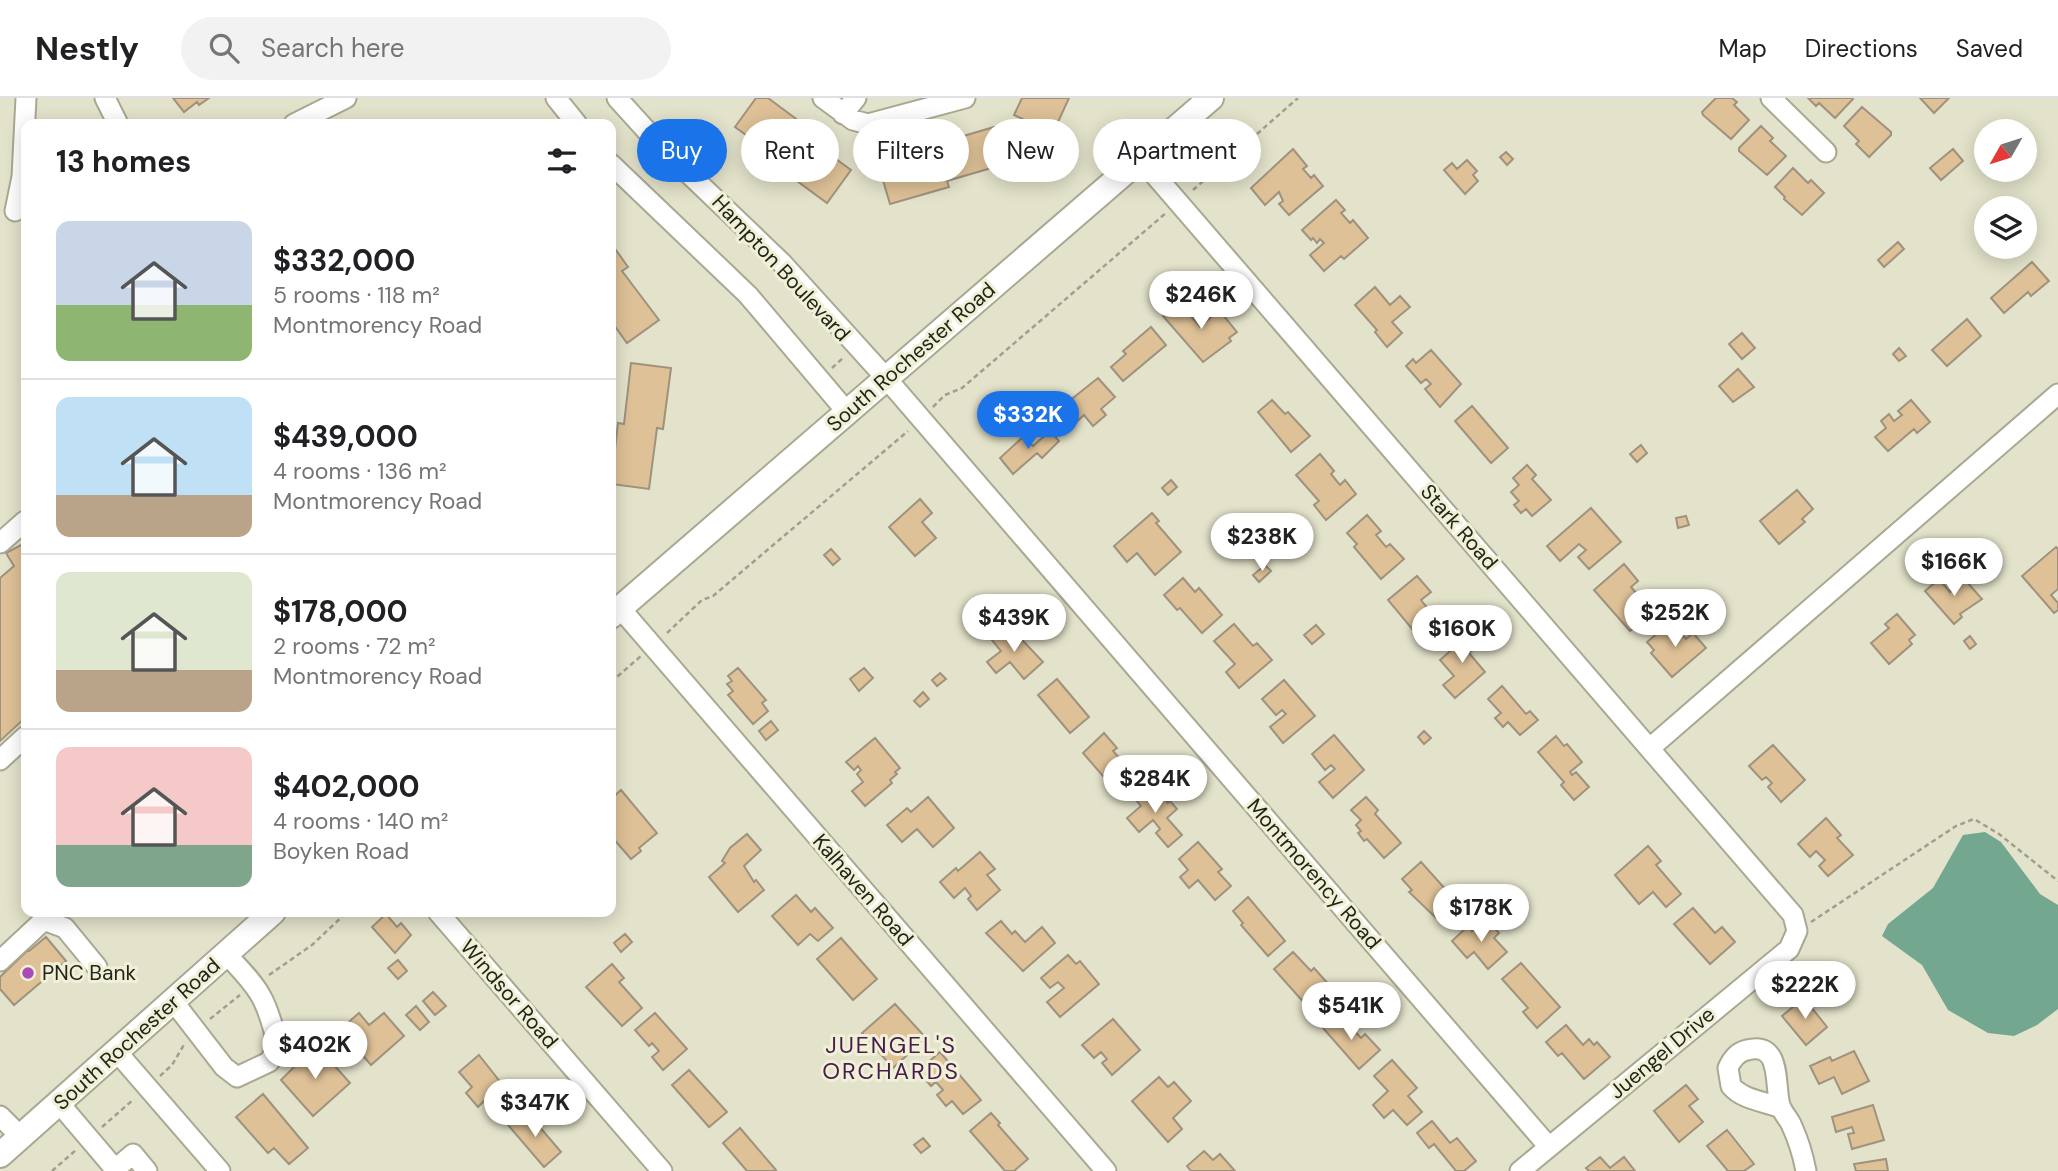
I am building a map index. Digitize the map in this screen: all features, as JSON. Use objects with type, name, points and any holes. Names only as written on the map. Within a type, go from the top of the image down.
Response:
[{"type":"main road","name":"South Rochester Road","points":[[1187,119],[1211,98]]},
{"type":"main road","name":"South Rochester Road","points":[[616,612],[1114,182]]},
{"type":"main road","name":"South Rochester Road","points":[[0,1155],[267,917]]},
{"type":"street","points":[[25,119],[26,98]]},
{"type":"street","points":[[105,98],[116,119]]},
{"type":"street","points":[[304,119],[346,98]]},
{"type":"street","points":[[556,98],[573,119]]},
{"type":"street","name":"Hampton Boulevard","points":[[617,98],[666,152],[781,262],[886,378]]},
{"type":"street","points":[[823,98],[860,123],[877,124],[965,98]]},
{"type":"street","points":[[843,114],[856,98]]},
{"type":"street","points":[[1771,98],[1826,152]]},
{"type":"street","name":"Hampton Boulevard","points":[[616,169],[748,295],[847,412]]},
{"type":"street","points":[[14,210],[21,181]]},
{"type":"street","name":"Stark Road","points":[[1161,182],[1793,915],[1797,931]]},
{"type":"street","name":"Montmorency Road","points":[[886,378],[1549,1147]]},
{"type":"street","points":[[1650,748],[2058,394]]},
{"type":"street","points":[[0,543],[21,526]]},
{"type":"street","name":"Kalhaven Road","points":[[616,612],[653,646],[1106,1171]]},
{"type":"street","points":[[0,760],[21,741]]},
{"type":"street","name":"Windsor Road","points":[[442,917],[662,1171]]},
{"type":"street","points":[[0,961],[44,920],[65,928],[97,967]]},
{"type":"street","name":"Juengel Drive","points":[[1520,1171],[1789,948],[1797,931]]},
{"type":"street","points":[[173,1001],[224,1067],[237,1077],[269,1062],[278,1047],[270,1012],[256,985],[226,954]]},
{"type":"street","points":[[117,1052],[220,1171]]},
{"type":"street","points":[[59,1103],[114,1170],[133,1154],[148,1171]]},
{"type":"street","points":[[1781,1108],[1797,1137],[1806,1171]]},
{"type":"street","points":[[0,1116],[21,1137]]},
{"type":"path","points":[[616,678],[702,600],[713,596],[922,419],[944,395],[962,388],[1298,98]]},
{"type":"path","points":[[827,373],[848,354]]},
{"type":"path","points":[[1797,931],[1956,826],[1974,819],[1999,834],[2058,881]]},
{"type":"shaded area","points":[[1985,832],[2001,842],[2040,894],[2058,905],[2058,1009],[2037,1025],[2014,1036],[1988,1033],[1948,1010],[1922,965],[1882,936],[1888,924],[1933,888],[1963,835]]},
{"type":"building","points":[[173,98],[209,98],[199,105],[197,102],[184,112]]},
{"type":"building","points":[[756,98],[768,98],[796,119],[741,119],[741,131],[735,127]]},
{"type":"building","points":[[1022,98],[1069,98],[1059,119],[1023,119],[1014,115]]},
{"type":"building","points":[[1716,98],[1732,98],[1737,102],[1734,105],[1749,120],[1731,139],[1703,115],[1702,112]]},
{"type":"building","points":[[1808,98],[1853,99],[1835,118],[1819,103],[1816,106]]},
{"type":"building","points":[[1920,98],[1949,98],[1934,113]]},
{"type":"building","points":[[1862,107],[1891,132],[1869,157],[1856,144],[1859,141],[1844,126]]},
{"type":"building","points":[[1761,126],[1773,138],[1770,141],[1786,156],[1767,175],[1739,151]]},
{"type":"building","points":[[983,130],[983,170],[969,175],[969,134]]},
{"type":"building","points":[[1293,149],[1307,166],[1303,169],[1311,178],[1314,175],[1323,186],[1289,215],[1279,204],[1283,201],[1279,192],[1265,205],[1251,188],[1261,182],[1261,179]]},
{"type":"building","points":[[1953,149],[1963,161],[1941,180],[1930,168]]},
{"type":"building","points":[[1506,152],[1513,159],[1507,165],[1500,157]]},
{"type":"building","points":[[1467,160],[1477,171],[1473,175],[1478,181],[1465,194],[1444,170],[1452,163],[1457,169]]},
{"type":"building","points":[[839,161],[851,170],[827,203],[798,182],[839,182]]},
{"type":"building","points":[[1793,168],[1808,183],[1811,180],[1824,193],[1802,215],[1775,187]]},
{"type":"building","points":[[883,182],[947,182],[949,187],[890,204]]},
{"type":"building","points":[[1336,200],[1345,210],[1341,213],[1350,223],[1353,220],[1368,238],[1344,259],[1341,256],[1324,271],[1310,255],[1324,243],[1320,239],[1317,243],[1313,238],[1311,240],[1302,230]]},
{"type":"building","points":[[1898,242],[1904,249],[1884,267],[1878,260]]},
{"type":"building","points":[[616,250],[628,267],[622,271],[659,320],[627,343],[616,328]]},
{"type":"building","points":[[2032,262],[2049,281],[2031,296],[2028,292],[2004,313],[1991,298]]},
{"type":"building","points":[[1375,287],[1390,305],[1400,296],[1410,307],[1392,322],[1402,333],[1387,347],[1375,332],[1377,330],[1355,305]]},
{"type":"building","points":[[1179,302],[1200,327],[1219,310],[1237,332],[1229,338],[1231,341],[1203,362],[1163,316]]},
{"type":"building","points":[[1967,319],[1981,336],[1947,366],[1932,350]]},
{"type":"building","points":[[1151,327],[1166,345],[1123,381],[1111,367],[1126,354],[1123,351]]},
{"type":"building","points":[[1742,333],[1755,348],[1742,359],[1729,344]]},
{"type":"building","points":[[1899,348],[1906,356],[1899,361],[1893,354]]},
{"type":"building","points":[[1431,350],[1461,384],[1440,407],[1425,389],[1431,384],[1426,379],[1421,383],[1406,366],[1413,359],[1416,363]]},
{"type":"building","points":[[631,363],[671,368],[663,429],[657,428],[649,489],[616,485],[618,423],[624,424]]},
{"type":"building","points":[[1738,369],[1754,387],[1733,402],[1719,386]]},
{"type":"building","points":[[1098,378],[1115,397],[1101,409],[1106,415],[1093,426],[1084,415],[1072,426],[1058,410]]},
{"type":"building","points":[[1272,400],[1285,414],[1288,412],[1310,436],[1291,452],[1258,412]]},
{"type":"building","points":[[1911,400],[1930,422],[1917,433],[1914,429],[1888,451],[1875,437],[1886,428],[1881,421],[1889,414],[1894,421],[1902,415],[1898,411]]},
{"type":"building","points":[[1472,406],[1508,448],[1491,463],[1455,421]]},
{"type":"building","points":[[1050,431],[1059,441],[1042,458],[1037,453],[1013,474],[1000,458],[1024,436],[1033,446]]},
{"type":"building","points":[[1641,445],[1647,453],[1637,462],[1630,454]]},
{"type":"building","points":[[1320,454],[1334,471],[1331,474],[1340,485],[1345,480],[1356,494],[1326,520],[1314,505],[1319,501],[1296,475]]},
{"type":"building","points":[[1527,465],[1536,475],[1532,479],[1551,500],[1532,516],[1526,509],[1521,513],[1514,505],[1519,501],[1511,492],[1519,485],[1513,478]]},
{"type":"building","points":[[1171,480],[1177,487],[1168,495],[1162,488]]},
{"type":"building","points":[[1797,490],[1813,509],[1802,519],[1805,522],[1779,544],[1760,521]]},
{"type":"building","points":[[920,499],[932,513],[922,522],[936,538],[915,556],[889,527]]},
{"type":"building","points":[[1591,508],[1621,542],[1589,569],[1578,557],[1586,550],[1579,544],[1560,561],[1547,546]]},
{"type":"building","points":[[1152,513],[1159,521],[1156,523],[1181,552],[1155,575],[1137,553],[1127,562],[1114,546]]},
{"type":"building","points":[[1367,515],[1381,531],[1376,535],[1386,547],[1390,544],[1404,559],[1381,579],[1354,547],[1357,544],[1347,533]]},
{"type":"building","points":[[1686,516],[1689,525],[1678,528],[1676,518]]},
{"type":"building","points":[[21,545],[21,722],[0,741],[0,578],[14,566],[6,553]]},
{"type":"building","points":[[2056,547],[2058,589],[2051,595],[2058,603],[2058,610],[2054,613],[2022,576]]},
{"type":"building","points":[[831,549],[840,559],[833,565],[824,555]]},
{"type":"building","points":[[1624,564],[1638,581],[1631,587],[1652,612],[1630,631],[1594,590]]},
{"type":"building","points":[[1265,565],[1271,571],[1259,582],[1253,575]]},
{"type":"building","points":[[1960,574],[1982,599],[1960,614],[1962,617],[1954,624],[1925,591],[1939,579],[1950,592],[1956,587],[1951,582]]},
{"type":"building","points":[[1417,576],[1431,592],[1421,600],[1437,620],[1418,636],[1388,600]]},
{"type":"building","points":[[1183,578],[1195,592],[1199,588],[1222,615],[1202,633],[1180,608],[1177,610],[1164,595]]},
{"type":"building","points":[[1897,614],[1915,635],[1909,640],[1912,644],[1889,664],[1871,643],[1889,628],[1885,624]]},
{"type":"building","points":[[1671,622],[1686,639],[1693,633],[1706,648],[1672,677],[1651,653],[1654,650],[1647,642]]},
{"type":"building","points":[[1234,624],[1253,646],[1257,643],[1272,660],[1239,688],[1226,672],[1235,664],[1214,641]]},
{"type":"building","points":[[1008,625],[1043,662],[1024,679],[1010,662],[996,673],[987,662],[1001,651],[991,639]]},
{"type":"building","points":[[1316,625],[1324,634],[1312,644],[1304,635]]},
{"type":"building","points":[[1467,630],[1480,643],[1469,653],[1485,672],[1455,698],[1443,685],[1454,676],[1440,660],[1457,645],[1454,641]]},
{"type":"building","points":[[1970,636],[1976,644],[1970,649],[1964,641]]},
{"type":"building","points":[[738,668],[766,700],[762,703],[768,711],[753,724],[728,695],[733,691],[727,684],[732,681],[728,676]]},
{"type":"building","points":[[864,668],[873,678],[859,691],[850,679]]},
{"type":"building","points":[[940,673],[946,679],[937,686],[932,680]]},
{"type":"building","points":[[1057,679],[1089,717],[1070,733],[1038,695]]},
{"type":"building","points":[[1284,680],[1315,716],[1283,743],[1270,727],[1286,714],[1282,710],[1276,715],[1262,699]]},
{"type":"building","points":[[1502,686],[1526,714],[1530,711],[1538,720],[1520,735],[1508,722],[1503,727],[1495,718],[1501,713],[1488,699]]},
{"type":"building","points":[[923,692],[929,699],[920,707],[914,701]]},
{"type":"building","points":[[771,721],[778,730],[766,740],[759,731]]},
{"type":"building","points":[[1424,731],[1431,738],[1424,744],[1418,737]]},
{"type":"building","points":[[1104,733],[1117,748],[1113,751],[1134,775],[1116,791],[1083,753]]},
{"type":"building","points":[[1334,735],[1364,770],[1333,798],[1319,782],[1335,769],[1331,765],[1325,770],[1312,754]]},
{"type":"building","points":[[1556,736],[1564,746],[1567,744],[1582,762],[1570,772],[1572,775],[1576,772],[1589,787],[1574,800],[1561,785],[1564,782],[1538,752]]},
{"type":"building","points":[[875,738],[900,768],[890,780],[892,783],[865,806],[852,791],[863,782],[857,774],[861,770],[858,766],[854,770],[846,762]]},
{"type":"building","points":[[1773,745],[1805,780],[1781,802],[1768,787],[1772,783],[1766,777],[1762,780],[1749,766]]},
{"type":"building","points":[[1151,784],[1177,809],[1167,818],[1182,835],[1168,847],[1156,833],[1160,829],[1153,820],[1139,832],[1127,818],[1141,806],[1135,799]]},
{"type":"building","points":[[621,790],[657,833],[639,848],[641,851],[631,859],[616,842],[616,794]]},
{"type":"building","points":[[928,797],[954,828],[933,847],[917,829],[902,842],[887,825],[907,808],[911,812]]},
{"type":"building","points":[[1366,797],[1378,810],[1375,814],[1401,843],[1384,858],[1358,833],[1361,831],[1356,825],[1361,820],[1351,810]]},
{"type":"building","points":[[1826,818],[1841,835],[1837,838],[1853,855],[1828,876],[1819,866],[1825,860],[1816,851],[1810,857],[1798,844]]},
{"type":"building","points":[[747,834],[761,850],[744,866],[754,882],[756,880],[764,890],[738,912],[709,877],[725,863],[722,861],[730,848]]},
{"type":"building","points":[[1198,842],[1222,869],[1218,872],[1231,886],[1215,900],[1198,880],[1189,888],[1180,877],[1188,870],[1179,859]]},
{"type":"building","points":[[1648,846],[1661,861],[1656,865],[1681,894],[1666,907],[1653,892],[1639,904],[1615,875]]},
{"type":"building","points":[[980,852],[995,869],[987,875],[1000,890],[977,910],[968,899],[971,896],[965,888],[954,898],[940,882]]},
{"type":"building","points":[[1421,862],[1456,901],[1436,918],[1409,892],[1412,890],[1402,879]]},
{"type":"building","points":[[796,895],[811,912],[815,908],[833,928],[818,941],[810,934],[798,945],[772,916]]},
{"type":"building","points":[[1248,897],[1285,941],[1268,956],[1241,925],[1243,923],[1233,911]]},
{"type":"building","points":[[1693,908],[1715,933],[1722,927],[1735,942],[1710,964],[1674,924]]},
{"type":"building","points":[[383,917],[389,917],[397,927],[401,923],[411,935],[395,953],[372,927]]},
{"type":"building","points":[[1486,919],[1499,933],[1494,938],[1507,952],[1488,969],[1474,952],[1467,958],[1452,941],[1468,926],[1472,931]]},
{"type":"building","points":[[1001,921],[1012,934],[1015,931],[1025,942],[1042,927],[1055,943],[1023,971],[986,933]]},
{"type":"building","points":[[625,934],[632,942],[621,952],[614,943]]},
{"type":"building","name":"PNC Bank","points":[[46,937],[66,961],[14,1005],[0,989],[0,977]]},
{"type":"building","points":[[841,938],[877,979],[853,1000],[817,959]]},
{"type":"building","points":[[1293,952],[1311,971],[1314,968],[1330,986],[1307,1006],[1274,969]]},
{"type":"building","points":[[1068,955],[1076,964],[1080,961],[1099,984],[1060,1017],[1047,1002],[1064,988],[1058,982],[1050,988],[1041,978]]},
{"type":"building","points":[[398,960],[407,971],[398,979],[388,968]]},
{"type":"building","points":[[1521,963],[1560,1007],[1537,1028],[1523,1012],[1528,1008],[1502,979]]},
{"type":"building","points":[[612,964],[624,978],[619,982],[642,1008],[622,1026],[586,987]]},
{"type":"building","points":[[433,992],[446,1006],[435,1015],[423,1001]]},
{"type":"building","points":[[1804,998],[1827,1027],[1806,1045],[1782,1016]]},
{"type":"building","points":[[895,1004],[926,1038],[893,1068],[862,1033]]},
{"type":"building","points":[[416,1006],[429,1022],[420,1030],[406,1015]]},
{"type":"building","points":[[359,1013],[369,1025],[384,1013],[404,1036],[371,1065],[352,1043],[348,1047],[336,1033]]},
{"type":"building","points":[[655,1013],[687,1049],[663,1070],[652,1057],[659,1051],[652,1043],[649,1046],[635,1030]]},
{"type":"building","points":[[1339,1014],[1361,1038],[1365,1034],[1380,1050],[1359,1069],[1323,1028]]},
{"type":"building","points":[[1113,1019],[1140,1050],[1112,1075],[1102,1063],[1107,1059],[1101,1052],[1094,1058],[1082,1045]]},
{"type":"building","points":[[1566,1025],[1583,1045],[1589,1039],[1594,1045],[1597,1042],[1610,1057],[1584,1079],[1562,1053],[1558,1056],[1546,1042]]},
{"type":"building","points":[[318,1047],[350,1083],[313,1116],[281,1080],[305,1056],[311,1062],[307,1057]]},
{"type":"building","points":[[1854,1051],[1869,1081],[1842,1094],[1834,1077],[1819,1084],[1810,1066],[1830,1057],[1832,1061]]},
{"type":"building","points":[[940,1052],[981,1100],[963,1114],[952,1101],[946,1106],[937,1095],[943,1090],[936,1082],[931,1086],[918,1071]]},
{"type":"building","points":[[479,1055],[512,1097],[494,1113],[484,1101],[478,1107],[466,1093],[472,1087],[459,1072]]},
{"type":"building","points":[[1392,1060],[1417,1088],[1408,1096],[1422,1112],[1407,1125],[1393,1110],[1384,1118],[1373,1105],[1388,1091],[1374,1076]]},
{"type":"building","points":[[689,1070],[727,1112],[709,1127],[672,1085]]},
{"type":"building","points":[[1159,1077],[1168,1087],[1174,1082],[1191,1101],[1173,1118],[1182,1129],[1168,1142],[1132,1101]]},
{"type":"building","points":[[1686,1085],[1698,1099],[1689,1106],[1703,1122],[1679,1142],[1654,1111]]},
{"type":"building","points":[[263,1094],[308,1148],[289,1164],[274,1148],[268,1153],[236,1117]]},
{"type":"building","points":[[1873,1105],[1884,1140],[1852,1149],[1848,1134],[1854,1133],[1852,1127],[1836,1132],[1832,1117]]},
{"type":"building","points":[[526,1111],[561,1152],[544,1167],[508,1125]]},
{"type":"building","points":[[991,1113],[1028,1159],[1014,1171],[1005,1171],[970,1131]]},
{"type":"building","points":[[1432,1121],[1450,1143],[1457,1138],[1476,1161],[1464,1171],[1456,1171],[1434,1144],[1429,1148],[1417,1133]]},
{"type":"building","points":[[740,1128],[776,1170],[747,1171],[723,1143]]},
{"type":"building","points":[[1727,1130],[1754,1164],[1744,1171],[1728,1171],[1707,1146]]},
{"type":"building","points":[[923,1138],[930,1146],[921,1153],[914,1145]]},
{"type":"building","points":[[1204,1151],[1213,1160],[1220,1154],[1235,1171],[1191,1171],[1187,1166]]},
{"type":"building","points":[[1600,1157],[1610,1168],[1624,1157],[1635,1171],[1589,1171],[1586,1168]]},
{"type":"building","points":[[1886,1159],[1888,1171],[1856,1171],[1854,1164]]},
{"type":"place","name":"PNC Bank","points":[[28,973]]},
{"type":"district","name":"JUENGEL'S ORCHARDS","points":[[891,1058]]}]
